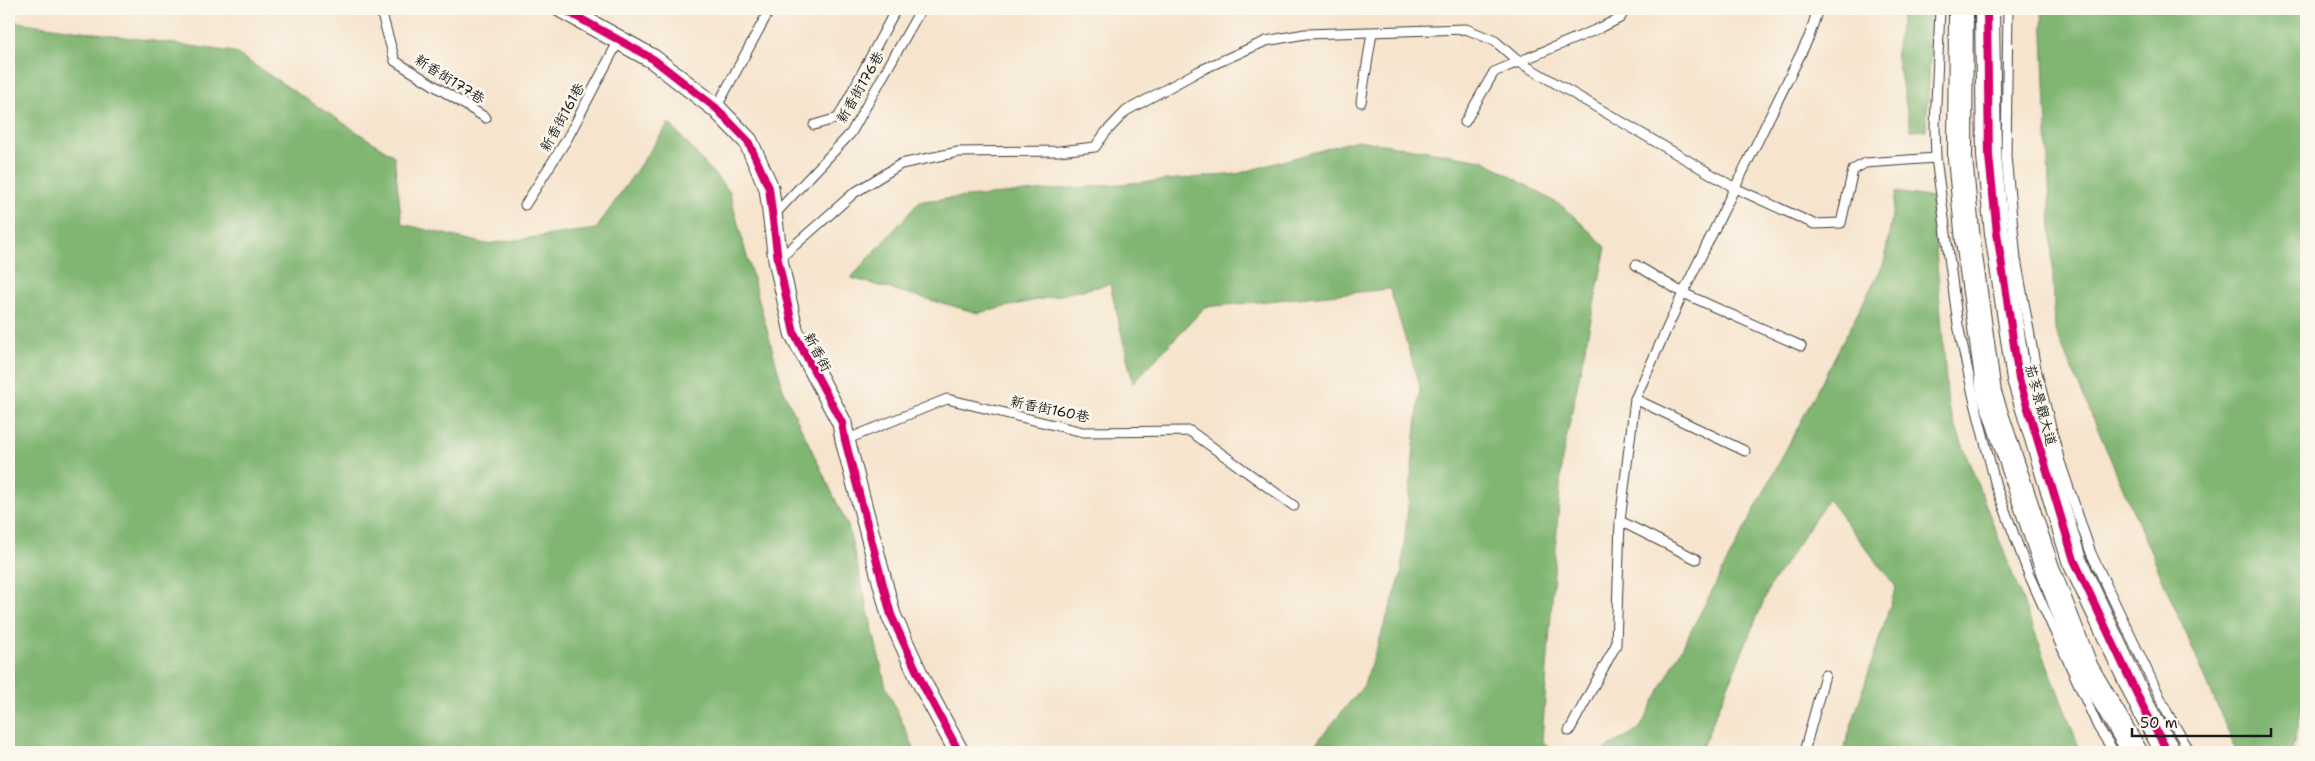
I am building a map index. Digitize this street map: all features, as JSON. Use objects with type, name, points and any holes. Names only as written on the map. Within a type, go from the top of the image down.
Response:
[{"type":"street","name":"新香街","points":[[564,9],[653,59],[716,108],[748,141],[769,188],[778,260],[794,333],[842,423],[891,615],[924,687],[959,752]]},
{"type":"street","points":[[1961,9],[1960,158],[1968,241],[1989,392],[2048,570],[2086,668],[2135,752]]},
{"type":"street","name":"茄苳景觀大道","points":[[1987,9],[1988,156],[1997,233],[2019,379],[2074,560],[2143,707],[2168,752]]},
{"type":"lane","name":"新香街177巷","points":[[382,9],[395,61],[486,118]]},
{"type":"lane","points":[[716,108],[770,9]]},
{"type":"lane","points":[[814,125],[838,118],[896,9]]},
{"type":"lane","name":"新香街176巷","points":[[773,216],[851,133],[921,9]]},
{"type":"lane","points":[[1465,122],[1494,72],[1600,28],[1620,18],[1626,9]]},
{"type":"lane","points":[[1569,731],[1616,645],[1620,521],[1635,399],[1683,293],[1809,37],[1818,9]]},
{"type":"lane","points":[[1940,9],[1935,127],[1936,158],[1958,325],[1996,486],[2029,575],[2098,727],[2111,748]]},
{"type":"lane","name":"茄苳景觀大道","points":[[2008,9],[2006,156],[2016,259],[2036,370],[2060,462],[2091,553],[2168,714],[2190,752]]},
{"type":"lane","points":[[778,260],[854,194],[901,164],[958,152],[1059,151],[1094,147],[1126,111],[1199,71],[1266,41],[1305,34],[1466,29],[1495,40],[1519,62],[1735,188],[1814,224],[1841,223],[1853,170],[1865,163],[1936,158]]},
{"type":"lane","points":[[1361,102],[1372,33]]},
{"type":"lane","name":"新香街161巷","points":[[525,205],[567,138],[619,40]]},
{"type":"lane","points":[[1636,264],[1683,293],[1800,346]]},
{"type":"lane","name":"新香街160巷","points":[[845,440],[947,399],[1083,432],[1190,431],[1294,506]]},
{"type":"lane","points":[[1635,399],[1745,451]]},
{"type":"lane","points":[[1620,521],[1696,559]]},
{"type":"lane","points":[[2086,668],[2111,748]]},
{"type":"lane","points":[[1804,752],[1825,675]]},
{"type":"green space","points":[[1903,9],[1933,9],[1926,130],[1911,131],[1896,53]]},
{"type":"green space","points":[[2042,9],[2306,9],[2306,686],[2292,752],[2237,752],[2055,330]]},
{"type":"green space","points":[[9,21],[234,52],[394,156],[402,224],[486,244],[596,229],[669,123],[729,191],[784,392],[848,526],[886,687],[916,752],[9,752]]},
{"type":"green space","points":[[1357,140],[1483,160],[1565,208],[1606,247],[1562,459],[1542,740],[1554,752],[1309,752],[1364,685],[1401,576],[1420,387],[1390,289],[1205,307],[1133,383],[1110,284],[978,313],[851,278],[920,201],[1237,174]]},
{"type":"green space","points":[[1896,192],[1932,198],[1948,407],[2081,752],[1843,752],[1896,587],[1828,499],[1770,586],[1700,752],[1600,752],[1640,728],[1884,263]]},
{"type":"cycle path","points":[[563,9],[653,59],[716,108],[748,141],[769,188],[778,260],[794,333],[842,423],[891,615],[924,687],[959,752]]},
{"type":"cycle path","points":[[1987,9],[1989,156],[1997,233],[2019,379],[2074,560],[2143,707],[2168,752]]}]
